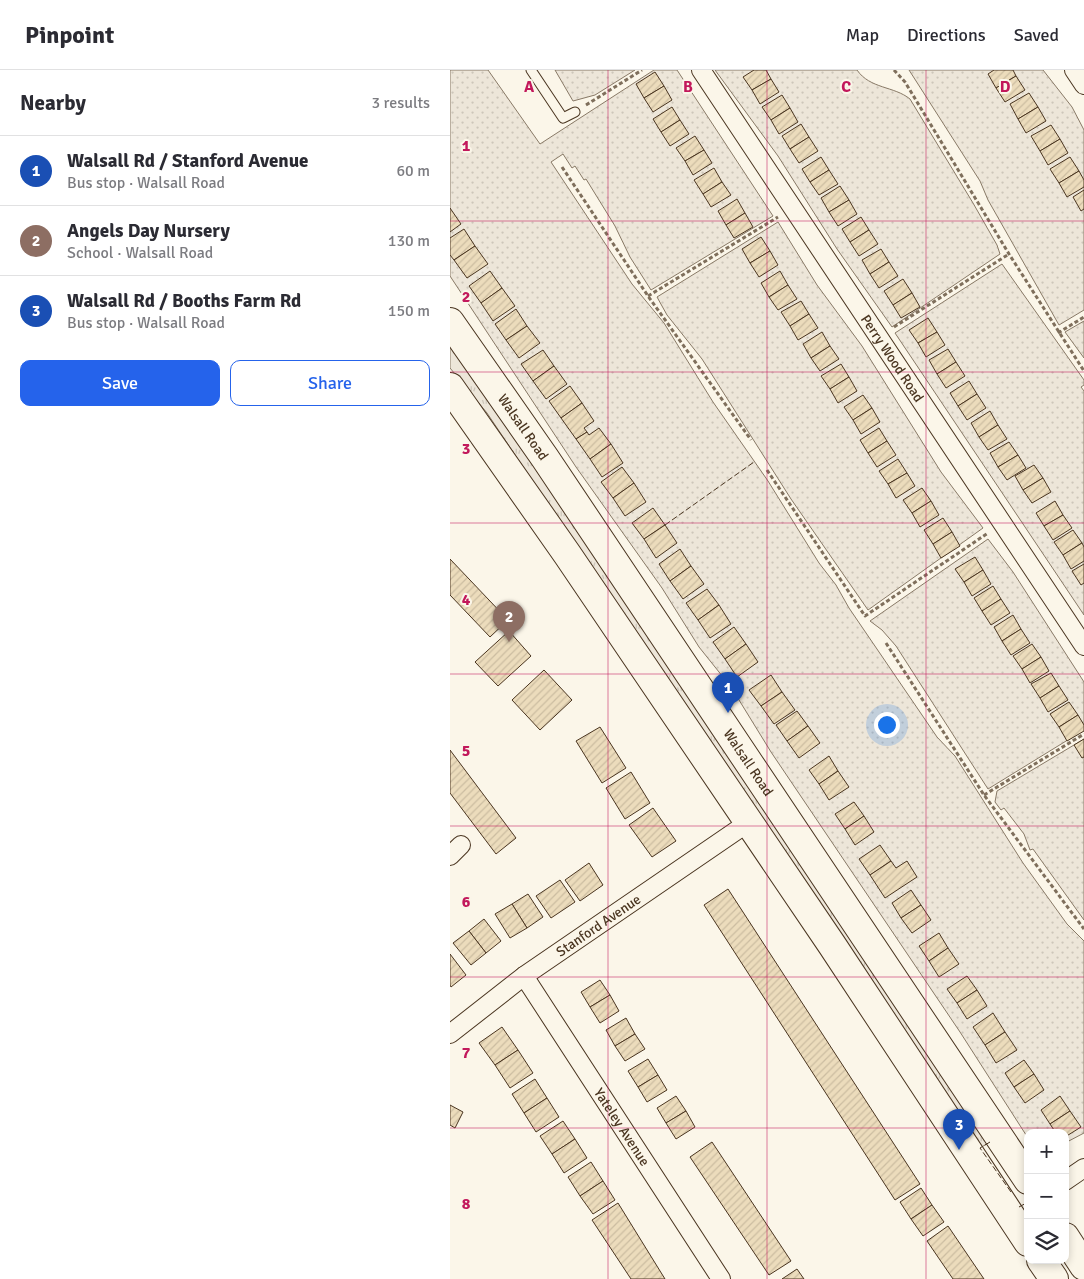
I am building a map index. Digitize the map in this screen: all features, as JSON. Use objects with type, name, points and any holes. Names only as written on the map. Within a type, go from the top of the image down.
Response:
[{"type":"highway","name":"Walsall Road","points":[[450,322],[556,474],[1024,1174]]},
{"type":"highway","points":[[450,386],[749,822],[1024,1236]]},
{"type":"highway","points":[[1069,1243],[1084,1266]]},
{"type":"highway","points":[[1043,1264],[1054,1279]]},
{"type":"street","name":"Perry Wood Road","points":[[702,70],[792,209],[1084,646]]},
{"type":"street","points":[[1074,70],[1084,85]]},
{"type":"street","name":"Stanford Avenue","points":[[450,1034],[524,976],[749,822]]},
{"type":"street","name":"Yateley Avenue","points":[[524,976],[721,1279]]},
{"type":"street","points":[[1069,1178],[1084,1168]]},
{"type":"lane","points":[[531,70],[563,118],[575,112]]},
{"type":"path","points":[[575,112],[642,70]]},
{"type":"path","points":[[894,70],[905,82],[1009,254],[1084,371]]},
{"type":"path","points":[[562,167],[648,296],[750,440]]},
{"type":"path","points":[[648,296],[792,209]]},
{"type":"path","points":[[878,337],[1009,254]]},
{"type":"path","points":[[1058,333],[1084,317]]},
{"type":"path","points":[[767,470],[865,616],[1001,524]]},
{"type":"path","points":[[886,643],[984,795],[1084,929]]},
{"type":"path","points":[[984,795],[1084,734]]},
{"type":"green space","points":[[450,70],[488,70],[540,144],[654,70],[677,70],[773,216],[651,290],[586,179],[584,180],[575,166],[572,168],[563,154],[551,162],[632,284],[664,323],[713,402],[768,481],[819,563],[836,585],[849,608],[937,737],[955,756],[1023,863],[1067,924],[1084,941],[1084,1133],[1069,1141],[1069,1129],[1024,1129],[1024,1132],[960,1032],[771,752],[731,687],[699,647],[662,588],[576,467],[450,276]]},
{"type":"green space","points":[[555,70],[635,70],[595,95],[573,101]]},
{"type":"green space","points":[[715,70],[857,70],[869,81],[904,95],[910,99],[973,203],[997,245],[1000,254],[892,327],[837,249],[778,156]]},
{"type":"green space","points":[[909,70],[1043,70],[1072,107],[1084,130],[1084,310],[1059,325],[988,200],[980,181]]},
{"type":"green space","points":[[778,222],[817,285],[862,346],[941,472],[983,528],[868,610],[791,499],[702,359],[667,315],[657,297]]},
{"type":"green space","points":[[1002,264],[1084,380],[1084,385],[1081,387],[1084,391],[1084,615],[895,333]]},
{"type":"green space","points":[[1084,321],[1084,358],[1065,332]]},
{"type":"green space","points":[[450,342],[604,561],[990,1142],[980,1148],[487,413],[450,368]]},
{"type":"green space","points":[[988,539],[1013,572],[1084,682],[1084,730],[988,789],[896,646],[882,630],[870,621]]},
{"type":"green space","points":[[1084,739],[1084,920],[1033,849],[1030,850],[1024,834],[1004,808],[1001,810],[995,802],[997,791]]},
{"type":"building","points":[[754,70],[766,70],[771,79],[752,90],[743,77]]},
{"type":"building","points":[[994,70],[1013,70],[1016,76],[996,88],[988,74]]},
{"type":"building","points":[[655,72],[664,86],[644,98],[636,84]]},
{"type":"building","points":[[1016,76],[1025,90],[1005,102],[996,88]]},
{"type":"building","points":[[771,79],[779,92],[760,104],[752,90]]},
{"type":"building","points":[[664,86],[672,100],[653,112],[644,98]]},
{"type":"building","points":[[1029,93],[1038,107],[1018,119],[1010,104]]},
{"type":"building","points":[[782,95],[790,108],[771,120],[762,107]]},
{"type":"building","points":[[672,107],[680,120],[661,132],[653,119]]},
{"type":"building","points":[[1038,107],[1046,121],[1026,133],[1018,119]]},
{"type":"building","points":[[790,108],[798,122],[779,134],[771,120]]},
{"type":"building","points":[[680,120],[689,134],[670,146],[661,132]]},
{"type":"building","points":[[801,124],[809,137],[790,149],[782,136]]},
{"type":"building","points":[[1051,125],[1060,139],[1040,151],[1031,136]]},
{"type":"building","points":[[695,136],[704,150],[685,161],[676,148]]},
{"type":"building","points":[[809,137],[818,151],[799,163],[790,149]]},
{"type":"building","points":[[1060,139],[1068,153],[1048,165],[1040,151]]},
{"type":"building","points":[[704,150],[712,163],[693,175],[685,161]]},
{"type":"building","points":[[821,157],[829,170],[810,182],[802,169]]},
{"type":"building","points":[[1070,157],[1079,171],[1059,183],[1050,169]]},
{"type":"building","points":[[714,168],[722,182],[703,194],[694,180]]},
{"type":"building","points":[[829,170],[838,184],[819,195],[810,182]]},
{"type":"building","points":[[1079,171],[1084,180],[1084,187],[1067,197],[1059,183]]},
{"type":"building","points":[[722,182],[731,195],[711,207],[703,194]]},
{"type":"building","points":[[840,186],[849,200],[829,212],[821,198]]},
{"type":"building","points":[[1084,190],[1084,209],[1081,211],[1073,197]]},
{"type":"building","points":[[737,199],[745,213],[726,225],[718,211]]},
{"type":"building","points":[[849,200],[857,214],[838,226],[829,212]]},
{"type":"building","points":[[450,208],[461,224],[450,232]]},
{"type":"building","points":[[745,213],[753,227],[734,238],[726,225]]},
{"type":"building","points":[[861,217],[869,230],[850,242],[842,229]]},
{"type":"building","points":[[464,229],[475,246],[454,260],[450,255],[450,238]]},
{"type":"building","points":[[869,230],[878,244],[859,256],[850,242]]},
{"type":"building","points":[[761,237],[770,251],[750,263],[742,249]]},
{"type":"building","points":[[475,246],[488,264],[467,278],[454,260]]},
{"type":"building","points":[[881,249],[889,262],[870,274],[862,260]]},
{"type":"building","points":[[770,251],[778,265],[759,277],[750,263]]},
{"type":"building","points":[[889,262],[898,276],[879,288],[870,274]]},
{"type":"building","points":[[490,271],[502,288],[481,303],[469,286]]},
{"type":"building","points":[[780,271],[788,285],[769,297],[761,283]]},
{"type":"building","points":[[903,279],[912,293],[893,305],[884,291]]},
{"type":"building","points":[[788,285],[797,299],[778,310],[769,297]]},
{"type":"building","points":[[502,288],[515,306],[493,321],[481,303]]},
{"type":"building","points":[[912,293],[920,307],[901,318],[893,305]]},
{"type":"building","points":[[801,301],[809,314],[790,326],[781,312]]},
{"type":"building","points":[[516,309],[527,326],[506,340],[495,324]]},
{"type":"building","points":[[809,314],[818,328],[798,340],[790,326]]},
{"type":"building","points":[[928,318],[937,332],[918,343],[909,330]]},
{"type":"building","points":[[527,326],[540,343],[519,358],[506,340]]},
{"type":"building","points":[[822,332],[830,346],[811,358],[803,344]]},
{"type":"building","points":[[937,332],[945,345],[926,357],[918,343]]},
{"type":"building","points":[[830,346],[839,359],[820,371],[811,358]]},
{"type":"building","points":[[948,349],[956,362],[937,374],[929,360]]},
{"type":"building","points":[[543,350],[554,366],[533,381],[521,364]]},
{"type":"building","points":[[956,362],[965,376],[946,388],[937,374]]},
{"type":"building","points":[[841,364],[849,377],[830,389],[821,376]]},
{"type":"building","points":[[554,366],[567,384],[546,399],[533,381]]},
{"type":"building","points":[[849,377],[857,391],[838,403],[830,389]]},
{"type":"building","points":[[969,381],[977,394],[958,406],[950,393]]},
{"type":"building","points":[[570,386],[582,403],[561,418],[549,401]]},
{"type":"building","points":[[977,394],[986,408],[967,420],[958,406]]},
{"type":"building","points":[[863,395],[872,408],[853,420],[844,407]]},
{"type":"building","points":[[582,403],[594,421],[584,428],[587,432],[576,439],[561,418]]},
{"type":"building","points":[[872,408],[880,422],[861,434],[853,420]]},
{"type":"building","points":[[990,411],[998,425],[979,437],[971,423]]},
{"type":"building","points":[[998,425],[1007,439],[988,450],[979,437]]},
{"type":"building","points":[[599,428],[611,444],[590,459],[576,439],[587,432],[589,435]]},
{"type":"building","points":[[879,428],[887,441],[868,453],[860,440]]},
{"type":"building","points":[[887,441],[896,455],[877,467],[868,453]]},
{"type":"building","points":[[1009,442],[1018,455],[998,467],[990,453]]},
{"type":"building","points":[[611,444],[623,463],[602,477],[590,459]]},
{"type":"building","points":[[1018,455],[1026,468],[1007,480],[998,467]]},
{"type":"building","points":[[898,459],[907,473],[888,484],[879,471]]},
{"type":"building","points":[[1034,465],[1043,478],[1023,490],[1015,476]]},
{"type":"building","points":[[622,467],[634,483],[613,498],[601,482]]},
{"type":"building","points":[[907,473],[915,486],[896,498],[888,484]]},
{"type":"building","points":[[1043,478],[1051,492],[1032,503],[1023,490]]},
{"type":"building","points":[[634,483],[646,502],[625,516],[613,498]]},
{"type":"building","points":[[922,488],[931,501],[912,513],[903,500]]},
{"type":"building","points":[[931,501],[939,515],[920,527],[912,513]]},
{"type":"building","points":[[1055,501],[1063,515],[1044,526],[1036,513]]},
{"type":"building","points":[[653,508],[665,525],[644,539],[632,523]]},
{"type":"building","points":[[1063,515],[1072,528],[1053,540],[1044,526]]},
{"type":"building","points":[[943,518],[952,532],[933,544],[924,530]]},
{"type":"building","points":[[665,525],[677,543],[656,558],[644,539]]},
{"type":"building","points":[[1073,530],[1082,543],[1063,555],[1054,542]]},
{"type":"building","points":[[952,532],[960,546],[941,558],[933,544]]},
{"type":"building","points":[[1082,543],[1084,547],[1084,561],[1071,569],[1063,555]]},
{"type":"building","points":[[680,549],[691,566],[670,581],[659,564]]},
{"type":"building","points":[[975,557],[983,570],[964,582],[955,569]]},
{"type":"building","points":[[450,559],[508,620],[490,637],[450,595]]},
{"type":"building","points":[[1084,564],[1084,583],[1081,585],[1072,571]]},
{"type":"building","points":[[691,566],[704,584],[683,599],[670,581]]},
{"type":"building","points":[[983,570],[991,584],[972,596],[964,582]]},
{"type":"building","points":[[993,586],[1001,599],[982,611],[974,598]]},
{"type":"building","points":[[707,589],[719,605],[698,620],[686,603]]},
{"type":"building","points":[[1001,599],[1010,613],[991,625],[982,611]]},
{"type":"building","points":[[719,605],[731,624],[710,638],[698,620]]},
{"type":"building","points":[[1013,615],[1021,629],[1002,641],[994,627]]},
{"type":"building","points":[[734,627],[746,644],[725,659],[713,642]]},
{"type":"building","points":[[1021,629],[1030,643],[1011,655],[1002,641]]},
{"type":"building","points":[[509,631],[531,656],[498,686],[475,662]]},
{"type":"building","points":[[746,644],[758,662],[737,677],[725,659]]},
{"type":"building","points":[[1032,644],[1041,657],[1022,669],[1013,656]]},
{"type":"building","points":[[1041,657],[1049,671],[1030,683],[1022,669]]},
{"type":"building","points":[[544,670],[572,700],[540,730],[512,700]]},
{"type":"building","points":[[1051,673],[1059,686],[1040,698],[1031,684]]},
{"type":"building","points":[[771,675],[782,692],[761,706],[749,690]]},
{"type":"building","points":[[1059,686],[1068,700],[1048,712],[1040,698]]},
{"type":"building","points":[[782,692],[795,710],[774,724],[761,706]]},
{"type":"building","points":[[1069,702],[1078,715],[1059,727],[1050,714]]},
{"type":"building","points":[[797,711],[808,726],[787,741],[776,725]]},
{"type":"building","points":[[1078,715],[1084,725],[1084,731],[1067,741],[1059,727]]},
{"type":"building","points":[[808,726],[820,743],[799,758],[787,741]]},
{"type":"building","points":[[600,727],[626,768],[602,783],[576,741]]},
{"type":"building","points":[[1084,739],[1084,757],[1082,758],[1074,745]]},
{"type":"building","points":[[450,750],[516,838],[496,854],[450,793]]},
{"type":"building","points":[[829,756],[838,771],[819,784],[809,770]]},
{"type":"building","points":[[838,771],[849,787],[829,800],[819,784]]},
{"type":"building","points":[[631,772],[650,803],[625,819],[606,788]]},
{"type":"building","points":[[854,802],[864,816],[845,829],[835,814]]},
{"type":"building","points":[[653,808],[676,841],[652,857],[629,825]]},
{"type":"building","points":[[864,816],[874,832],[855,845],[845,829]]},
{"type":"building","points":[[880,845],[891,861],[870,875],[859,859]]},
{"type":"building","points":[[891,861],[896,868],[907,861],[917,877],[885,898],[870,875]]},
{"type":"building","points":[[589,863],[603,885],[580,901],[565,880]]},
{"type":"building","points":[[560,880],[575,902],[551,918],[536,896]]},
{"type":"building","points":[[728,889],[920,1184],[895,1200],[704,905]]},
{"type":"building","points":[[911,890],[921,905],[901,918],[892,903]]},
{"type":"building","points":[[528,894],[543,917],[527,928],[512,904]]},
{"type":"building","points":[[512,904],[527,928],[510,938],[495,914]]},
{"type":"building","points":[[921,905],[931,920],[912,933],[901,918]]},
{"type":"building","points":[[484,919],[501,941],[486,953],[469,931]]},
{"type":"building","points":[[469,931],[486,953],[471,965],[453,943]]},
{"type":"building","points":[[939,933],[948,948],[929,961],[919,946]]},
{"type":"building","points":[[948,948],[959,964],[939,977],[929,961]]},
{"type":"building","points":[[450,954],[466,975],[451,987],[450,985]]},
{"type":"building","points":[[967,976],[977,990],[957,1003],[947,989]]},
{"type":"building","points":[[600,980],[610,995],[590,1007],[581,992]]},
{"type":"building","points":[[977,990],[987,1006],[967,1019],[957,1003]]},
{"type":"building","points":[[610,995],[619,1011],[600,1023],[590,1007]]},
{"type":"building","points":[[993,1013],[1005,1032],[985,1045],[973,1027]]},
{"type":"building","points":[[626,1018],[635,1034],[615,1046],[606,1030]]},
{"type":"building","points":[[502,1027],[518,1050],[495,1065],[479,1043]]},
{"type":"building","points":[[1005,1032],[1017,1050],[996,1063],[985,1045]]},
{"type":"building","points":[[635,1034],[645,1049],[625,1061],[615,1046]]},
{"type":"building","points":[[518,1050],[533,1073],[510,1088],[495,1065]]},
{"type":"building","points":[[648,1059],[658,1075],[638,1087],[628,1071]]},
{"type":"building","points":[[1024,1060],[1034,1074],[1014,1087],[1005,1073]]},
{"type":"building","points":[[1034,1074],[1044,1090],[1025,1103],[1014,1087]]},
{"type":"building","points":[[658,1075],[667,1090],[647,1102],[638,1087]]},
{"type":"building","points":[[535,1079],[547,1098],[524,1113],[512,1094]]},
{"type":"building","points":[[676,1096],[686,1111],[666,1123],[657,1108]]},
{"type":"building","points":[[1060,1096],[1070,1111],[1050,1124],[1041,1110]]},
{"type":"building","points":[[547,1098],[559,1117],[536,1132],[524,1113]]},
{"type":"building","points":[[450,1105],[463,1112],[455,1128],[450,1125]]},
{"type":"building","points":[[686,1111],[695,1127],[676,1139],[666,1123]]},
{"type":"building","points":[[1070,1111],[1081,1127],[1069,1134],[1069,1129],[1053,1129],[1050,1124]]},
{"type":"building","points":[[563,1121],[575,1139],[552,1154],[540,1136]]},
{"type":"building","points":[[575,1139],[587,1158],[564,1173],[552,1154]]},
{"type":"building","points":[[712,1142],[791,1261],[769,1275],[690,1157]]},
{"type":"building","points":[[591,1162],[603,1181],[580,1196],[568,1177]]},
{"type":"building","points":[[603,1181],[615,1200],[593,1214],[580,1196]]},
{"type":"building","points":[[921,1188],[932,1205],[911,1219],[900,1202]]},
{"type":"building","points":[[618,1203],[665,1279],[631,1279],[592,1220]]},
{"type":"building","points":[[932,1205],[944,1222],[923,1236],[911,1219]]},
{"type":"building","points":[[948,1226],[984,1279],[953,1279],[927,1241]]},
{"type":"building","points":[[797,1269],[804,1279],[782,1279]]},
{"type":"fence","points":[[665,525],[754,462]]},
{"type":"fence","points":[[990,1142],[980,1148],[1011,1192]]},
{"type":"fence","points":[[1019,1207],[1024,1204]]},
{"type":"place","name":"Angels Day Nursery","points":[[509,642]]},
{"type":"place","name":"Walsall Rd / Stanford Avenue","points":[[728,713]]},
{"type":"place","name":"Walsall Rd / Booths Farm Rd","points":[[959,1150]]}]
